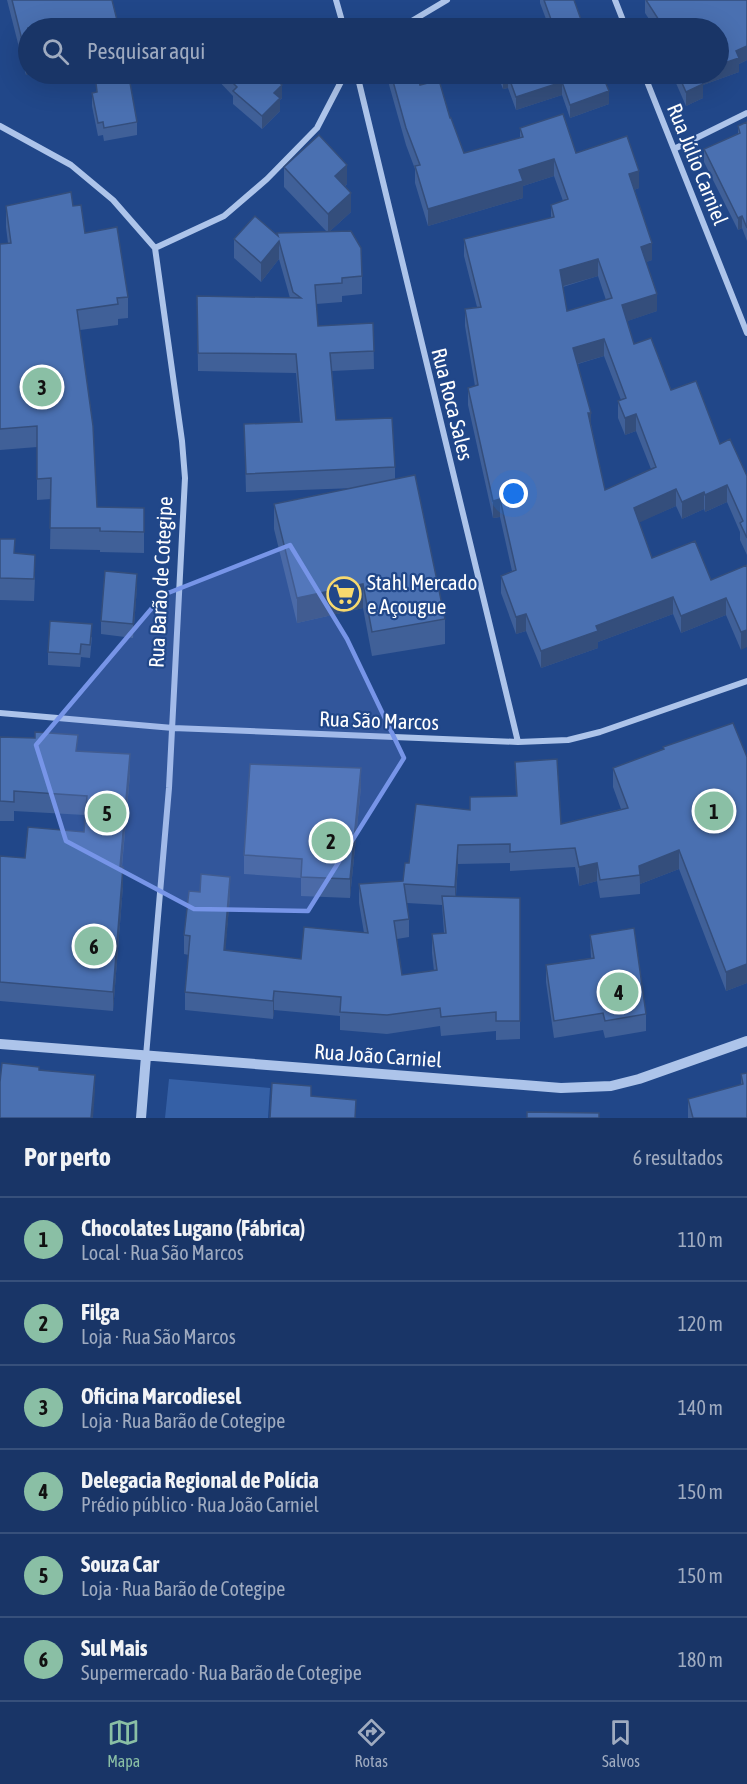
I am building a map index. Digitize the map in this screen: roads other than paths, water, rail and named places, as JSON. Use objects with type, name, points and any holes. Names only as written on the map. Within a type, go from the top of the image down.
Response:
[{"type":"street","points":[[336,0],[341,18]]},
{"type":"street","points":[[417,18],[447,0]]},
{"type":"street","points":[[615,0],[622,18]]},
{"type":"street","points":[[0,126],[71,165],[113,200],[155,248],[224,216],[267,179],[317,128],[340,84]]},
{"type":"street","name":"Rua Roca Sales","points":[[359,84],[518,742]]},
{"type":"street","name":"Rua Júlio Carniel","points":[[648,84],[747,333]]},
{"type":"street","points":[[674,149],[747,113]]},
{"type":"street","name":"Rua Barão de Cotegipe","points":[[141,1118],[173,728],[185,478],[182,441],[155,248]]},
{"type":"street","name":"Rua São Marcos","points":[[0,713],[173,728],[518,742],[568,740],[600,732],[747,681]]},
{"type":"street","name":"Rua João Carniel","points":[[0,1044],[561,1088],[591,1088],[612,1086],[639,1079],[747,1041]]},
{"type":"place","name":"Oficina Marcodiesel","points":[[42,387]]},
{"type":"place","name":"Stahl Mercado e Açougue","points":[[344,594]]},
{"type":"place","name":"Chocolates Lugano (Fábrica)","points":[[714,811]]},
{"type":"place","name":"Souza Car","points":[[107,813]]},
{"type":"place","name":"Filga","points":[[331,841]]},
{"type":"place","name":"Sul Mais","points":[[94,946]]},
{"type":"place","name":"Delegacia Regional de Polícia","points":[[619,992]]}]
